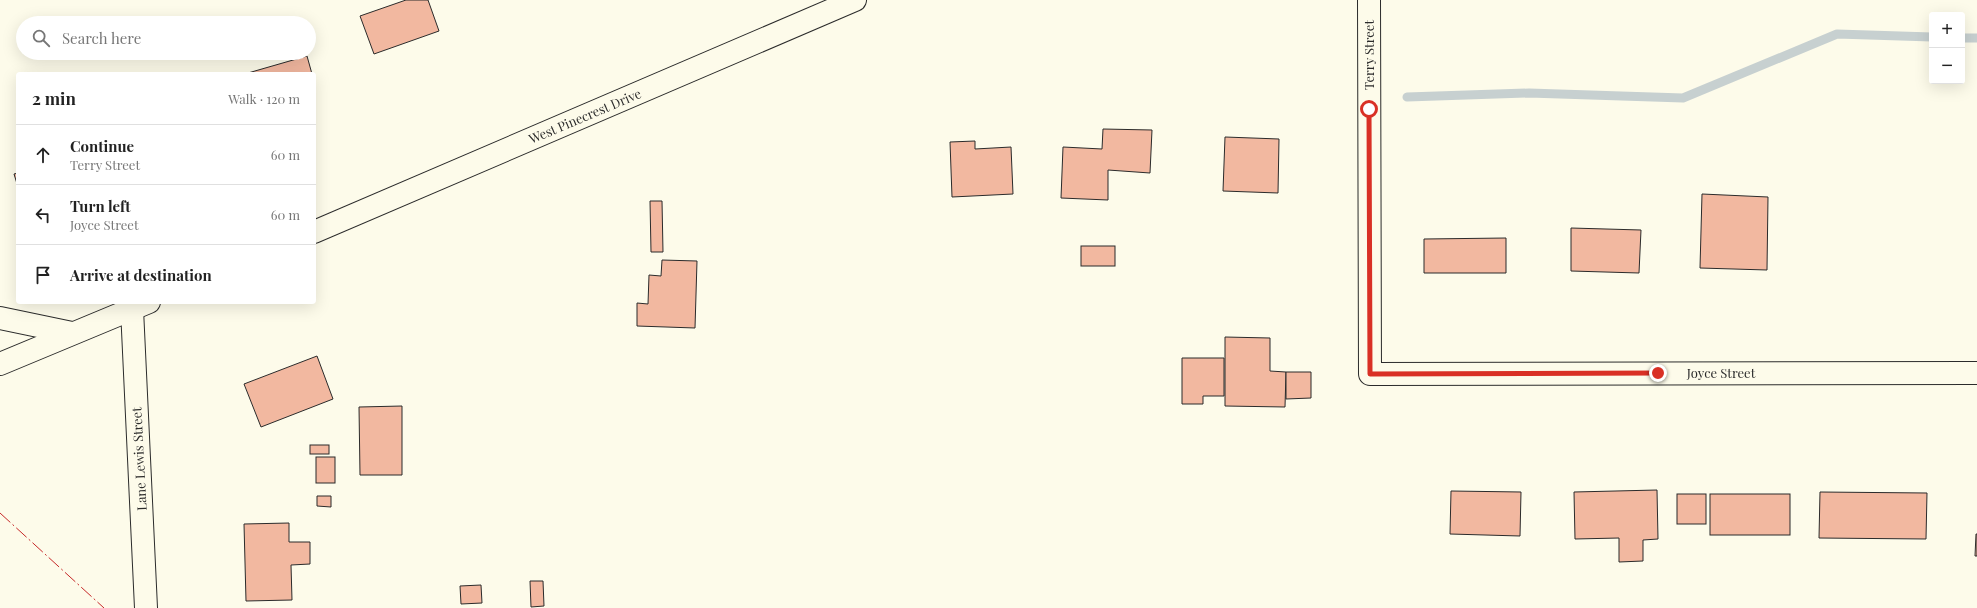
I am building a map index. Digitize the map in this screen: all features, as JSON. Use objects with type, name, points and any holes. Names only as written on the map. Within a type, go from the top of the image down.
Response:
[{"type":"street","name":"West Pinecrest Drive","points":[[316,231],[855,0]]},
{"type":"street","name":"Terry Street","points":[[1369,0],[1370,374]]},
{"type":"street","points":[[0,364],[72,333],[141,306]]},
{"type":"street","name":"Lane Lewis Street","points":[[141,306],[146,608]]},
{"type":"street","points":[[0,318],[72,333]]},
{"type":"street","name":"Joyce Street","points":[[1370,374],[1977,373]]},
{"type":"building","points":[[406,0],[428,0],[439,31],[374,54],[360,16]]},
{"type":"building","points":[[293,60],[308,60],[311,72],[251,72]]},
{"type":"building","points":[[1103,129],[1152,130],[1150,173],[1108,170],[1108,200],[1061,198],[1063,147],[1102,149]]},
{"type":"building","points":[[1225,137],[1279,139],[1278,193],[1223,191]]},
{"type":"building","points":[[975,141],[975,149],[1011,147],[1013,194],[952,197],[950,142]]},
{"type":"building","points":[[1702,194],[1768,197],[1767,270],[1700,268]]},
{"type":"building","points":[[650,201],[662,201],[663,252],[651,252]]},
{"type":"building","points":[[1571,228],[1641,230],[1639,273],[1571,271]]},
{"type":"building","points":[[1506,238],[1506,273],[1424,273],[1424,239]]},
{"type":"building","points":[[1081,246],[1115,246],[1115,266],[1081,266]]},
{"type":"building","points":[[662,260],[697,261],[695,328],[637,326],[637,303],[648,304],[649,275],[661,276]]},
{"type":"building","points":[[1225,337],[1270,338],[1270,371],[1286,372],[1285,407],[1225,406]]},
{"type":"building","points":[[317,356],[333,399],[261,427],[244,384]]},
{"type":"building","points":[[1182,358],[1224,358],[1224,396],[1203,396],[1203,404],[1182,404]]},
{"type":"building","points":[[1286,372],[1311,372],[1311,398],[1286,399]]},
{"type":"building","points":[[402,406],[402,475],[360,475],[359,407]]},
{"type":"building","points":[[310,445],[329,445],[329,454],[310,454]]},
{"type":"building","points":[[316,457],[335,457],[335,483],[316,483]]},
{"type":"building","points":[[1657,490],[1658,539],[1643,540],[1643,561],[1619,562],[1619,538],[1575,539],[1574,492]]},
{"type":"building","points":[[1451,491],[1521,492],[1520,536],[1450,534]]},
{"type":"building","points":[[1820,492],[1927,493],[1926,539],[1819,538]]},
{"type":"building","points":[[1677,494],[1706,494],[1706,524],[1677,524]]},
{"type":"building","points":[[1710,494],[1790,494],[1790,535],[1710,535]]},
{"type":"building","points":[[317,496],[331,496],[331,507],[317,506]]},
{"type":"building","points":[[289,523],[289,542],[310,542],[310,564],[291,565],[292,600],[246,601],[244,524]]},
{"type":"building","points":[[1976,534],[1977,556],[1975,556]]},
{"type":"building","points":[[530,581],[543,581],[544,606],[531,607]]},
{"type":"building","points":[[481,585],[482,603],[461,604],[460,586]]},
{"type":"waterway","points":[[1407,97],[1529,93],[1683,98],[1837,34],[1929,37]]},
{"type":"waterway","points":[[1965,38],[1977,38]]},
{"type":"power","points":[[0,513],[104,608]]},
{"type":"route","points":[[1369,109],[1370,374],[1658,373]]}]
